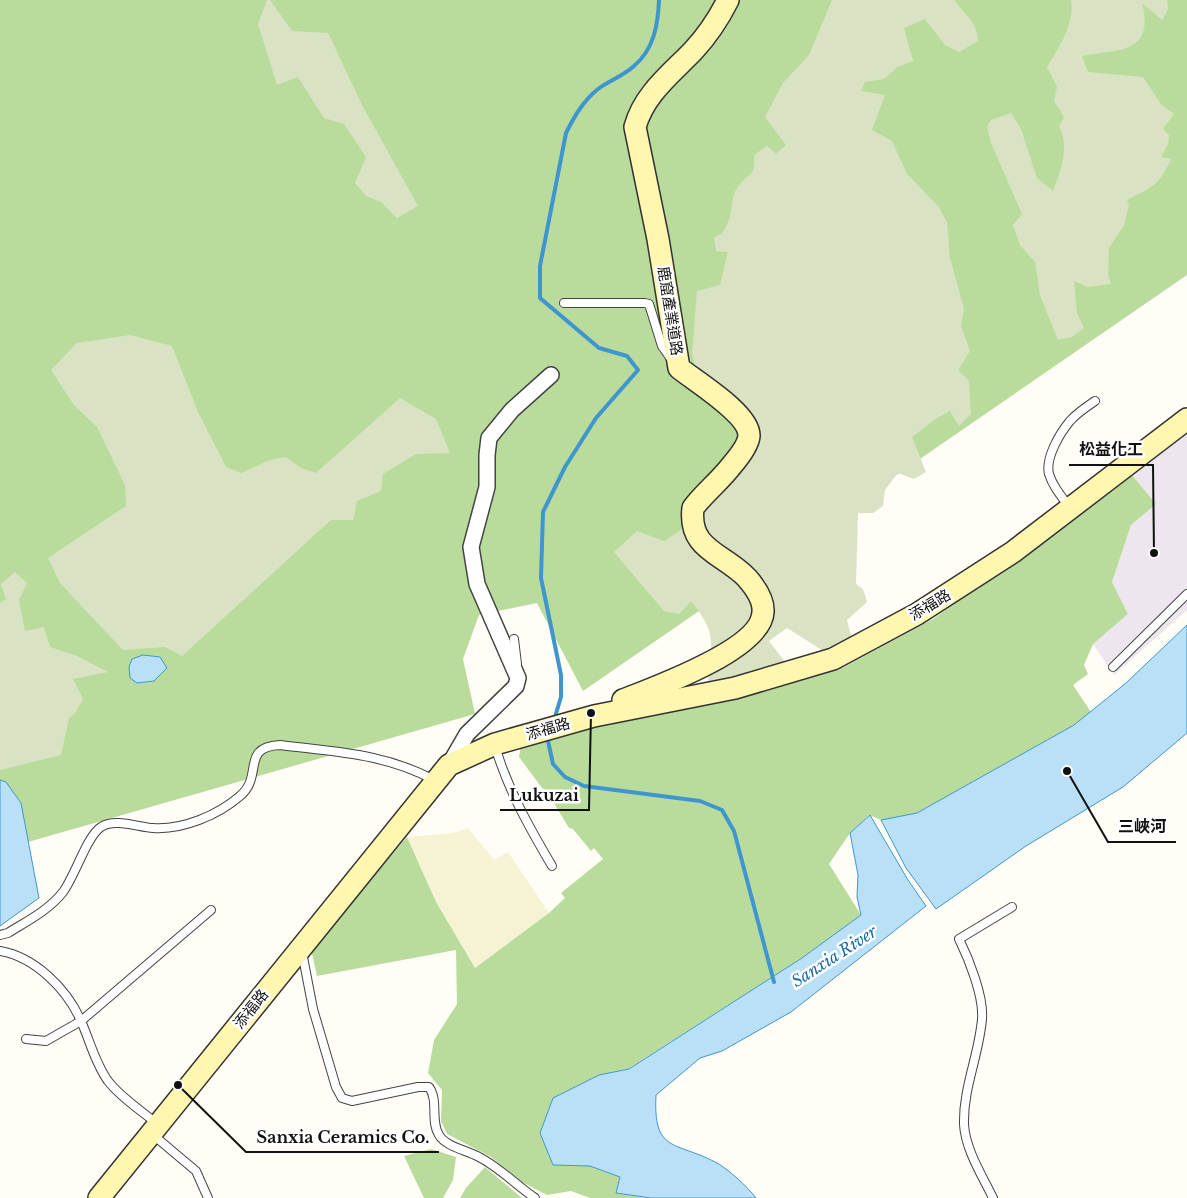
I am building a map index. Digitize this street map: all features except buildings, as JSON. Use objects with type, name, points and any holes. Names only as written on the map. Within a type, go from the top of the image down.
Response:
[{"type":"street","name":"鹿窟產業道路","points":[[594,716],[622,700],[708,664],[739,645],[752,634],[760,623],[763,612],[756,590],[746,578],[711,552],[698,539],[692,524],[693,508],[732,466],[749,438],[748,430],[739,415],[678,368],[658,239],[636,127],[639,114],[649,98],[694,50],[713,25],[728,0]]},
{"type":"street","points":[[449,765],[467,734],[516,686],[518,678],[477,584],[471,547],[487,486],[486,455],[489,438],[512,410],[551,375]]},
{"type":"street","name":"添福路","points":[[99,1198],[449,765],[495,744],[594,716],[735,688],[834,659],[917,614],[1013,552],[1187,420]]},
{"type":"lane","points":[[564,304],[650,304],[662,346],[678,368]]},
{"type":"lane","points":[[1071,509],[1054,485],[1049,474],[1048,464],[1052,451],[1070,421],[1095,402]]},
{"type":"lane","points":[[1113,668],[1187,594]]},
{"type":"lane","points":[[514,639],[518,678]]},
{"type":"lane","points":[[495,744],[501,765],[523,816],[552,866]]},
{"type":"lane","points":[[0,935],[8,933],[54,902],[76,871],[94,833],[102,826],[110,824],[154,828],[178,827],[198,820],[240,796],[252,778],[258,752],[267,746],[280,745],[364,754],[416,770],[435,781]]},
{"type":"lane","points":[[993,1198],[979,1174],[964,1125],[966,1091],[982,1018],[973,967],[959,939],[1012,907]]},
{"type":"lane","points":[[26,1039],[46,1041],[81,1021],[211,910]]},
{"type":"lane","points":[[301,947],[314,1009],[336,1087],[342,1098],[352,1101],[418,1087],[429,1087],[433,1095],[434,1122],[440,1137],[445,1142],[481,1157],[535,1198]]},
{"type":"lane","points":[[0,951],[14,953],[44,974],[68,998],[81,1021],[98,1062],[109,1082],[196,1171],[208,1198]]},
{"type":"shaded area","points":[[1187,433],[1187,610],[1114,675],[1093,644],[1128,614],[1112,582],[1131,525],[1156,504],[1131,474]]},
{"type":"shaded area","points":[[468,828],[494,860],[508,852],[549,913],[475,968],[436,902],[407,837],[453,833]]},
{"type":"green space","points":[[0,0],[1187,0],[1187,275],[583,691],[537,603],[479,615],[463,659],[475,714],[0,850]]},
{"type":"green space","points":[[267,0],[270,0],[292,31],[328,33],[362,105],[418,206],[397,218],[381,202],[366,196],[355,183],[366,157],[344,124],[324,118],[298,77],[277,85],[258,24]]},
{"type":"green space","points":[[832,0],[955,0],[975,28],[978,41],[959,52],[945,45],[925,19],[904,28],[913,61],[897,67],[884,79],[865,82],[861,91],[885,95],[872,130],[892,141],[907,174],[938,206],[947,222],[950,258],[964,309],[961,326],[970,351],[958,370],[969,381],[971,414],[959,426],[950,411],[937,418],[912,437],[926,472],[914,479],[898,473],[885,490],[883,506],[873,513],[858,513],[856,584],[863,589],[867,602],[847,620],[852,640],[825,652],[787,628],[769,641],[786,663],[754,672],[708,681],[711,638],[705,622],[691,601],[679,614],[664,611],[614,552],[637,531],[664,541],[699,518],[718,486],[741,474],[757,451],[754,419],[697,372],[692,354],[697,291],[720,285],[728,252],[716,251],[714,237],[722,234],[726,226],[730,217],[735,191],[754,168],[754,155],[767,146],[776,154],[786,145],[765,117],[783,83],[809,55]]},
{"type":"green space","points":[[1071,0],[1167,0],[1168,10],[1162,20],[1142,3],[1145,20],[1143,32],[1138,41],[1120,50],[1082,56],[1088,72],[1143,77],[1161,104],[1174,114],[1163,129],[1169,135],[1168,144],[1161,157],[1171,159],[1154,185],[1127,200],[1129,205],[1124,225],[1109,248],[1108,275],[1111,284],[1088,287],[1074,281],[1077,313],[1084,328],[1072,337],[1058,340],[1040,295],[1035,262],[1020,245],[1013,225],[1022,214],[991,143],[987,126],[991,120],[1011,113],[1021,129],[1037,178],[1053,191],[1063,158],[1064,142],[1059,126],[1064,117],[1054,101],[1057,87],[1047,67],[1069,26],[1072,8]]},
{"type":"green space","points":[[130,335],[172,346],[198,412],[226,467],[241,473],[270,460],[285,457],[301,468],[316,473],[400,398],[436,419],[450,453],[416,454],[383,474],[381,491],[357,501],[353,520],[331,520],[182,656],[165,647],[123,650],[60,583],[48,558],[126,506],[125,485],[97,427],[74,405],[51,370],[77,343]]},
{"type":"green space","points":[[1131,474],[1156,504],[1131,525],[1112,582],[1128,614],[1093,644],[1084,665],[1088,674],[1073,685],[1091,712],[1074,725],[917,813],[881,820],[869,815],[850,833],[829,864],[861,915],[802,958],[628,1069],[599,1075],[553,1165],[590,1166],[620,1177],[616,1193],[647,1198],[590,1198],[571,1191],[547,1195],[522,1182],[491,1157],[447,1134],[441,1121],[442,1090],[428,1073],[434,1040],[457,1004],[456,950],[317,976],[311,949],[407,837],[436,902],[475,968],[549,913],[565,898],[561,893],[603,859],[594,848],[591,851],[573,829],[569,828],[546,790],[542,788],[519,757],[521,745],[609,720],[741,696],[844,667],[933,619],[1114,490]]},
{"type":"green space","points":[[15,572],[27,583],[19,600],[25,631],[44,627],[50,647],[77,656],[108,672],[73,679],[83,699],[75,713],[69,718],[61,755],[0,770],[0,603],[6,599],[1,584]]},
{"type":"green space","points":[[431,1149],[456,1157],[453,1180],[443,1198],[424,1198],[404,1156]]},
{"type":"green space","points":[[485,1167],[522,1198],[460,1198],[466,1188]]},
{"type":"water","points":[[1187,625],[1187,733],[1123,787],[1026,846],[936,909],[906,868],[881,820],[917,813],[1074,725],[1126,683]]},
{"type":"water","points":[[143,655],[160,657],[167,668],[154,681],[137,683],[130,678],[129,667],[132,659]]},
{"type":"water","points":[[0,780],[6,782],[21,803],[39,898],[0,926]]},
{"type":"water","name":"Sanxia River","points":[[870,815],[908,880],[926,906],[791,1012],[722,1051],[700,1058],[656,1095],[658,1127],[663,1136],[678,1147],[701,1155],[725,1168],[756,1198],[651,1198],[616,1193],[620,1177],[590,1166],[553,1165],[540,1133],[553,1098],[599,1075],[629,1069],[802,958],[861,915],[857,897],[858,875],[850,833]]},
{"type":"waterway","points":[[554,720],[561,697],[561,675],[541,578],[543,512],[565,467],[596,418],[638,370],[627,356],[599,348],[540,298],[540,266],[566,133],[579,110],[588,99],[602,86],[630,70],[646,52],[654,36],[659,0]]},
{"type":"waterway","points":[[550,737],[548,741],[553,764],[565,777],[584,786],[700,801],[722,810],[734,831],[774,982]]},
{"type":"place","name":"松益化工","points":[[1154,553]]},
{"type":"place","name":"Lukuzai","points":[[591,713]]},
{"type":"place","name":"三峽河","points":[[1067,771]]},
{"type":"place","name":"Sanxia Ceramics Co.","points":[[178,1085]]}]
